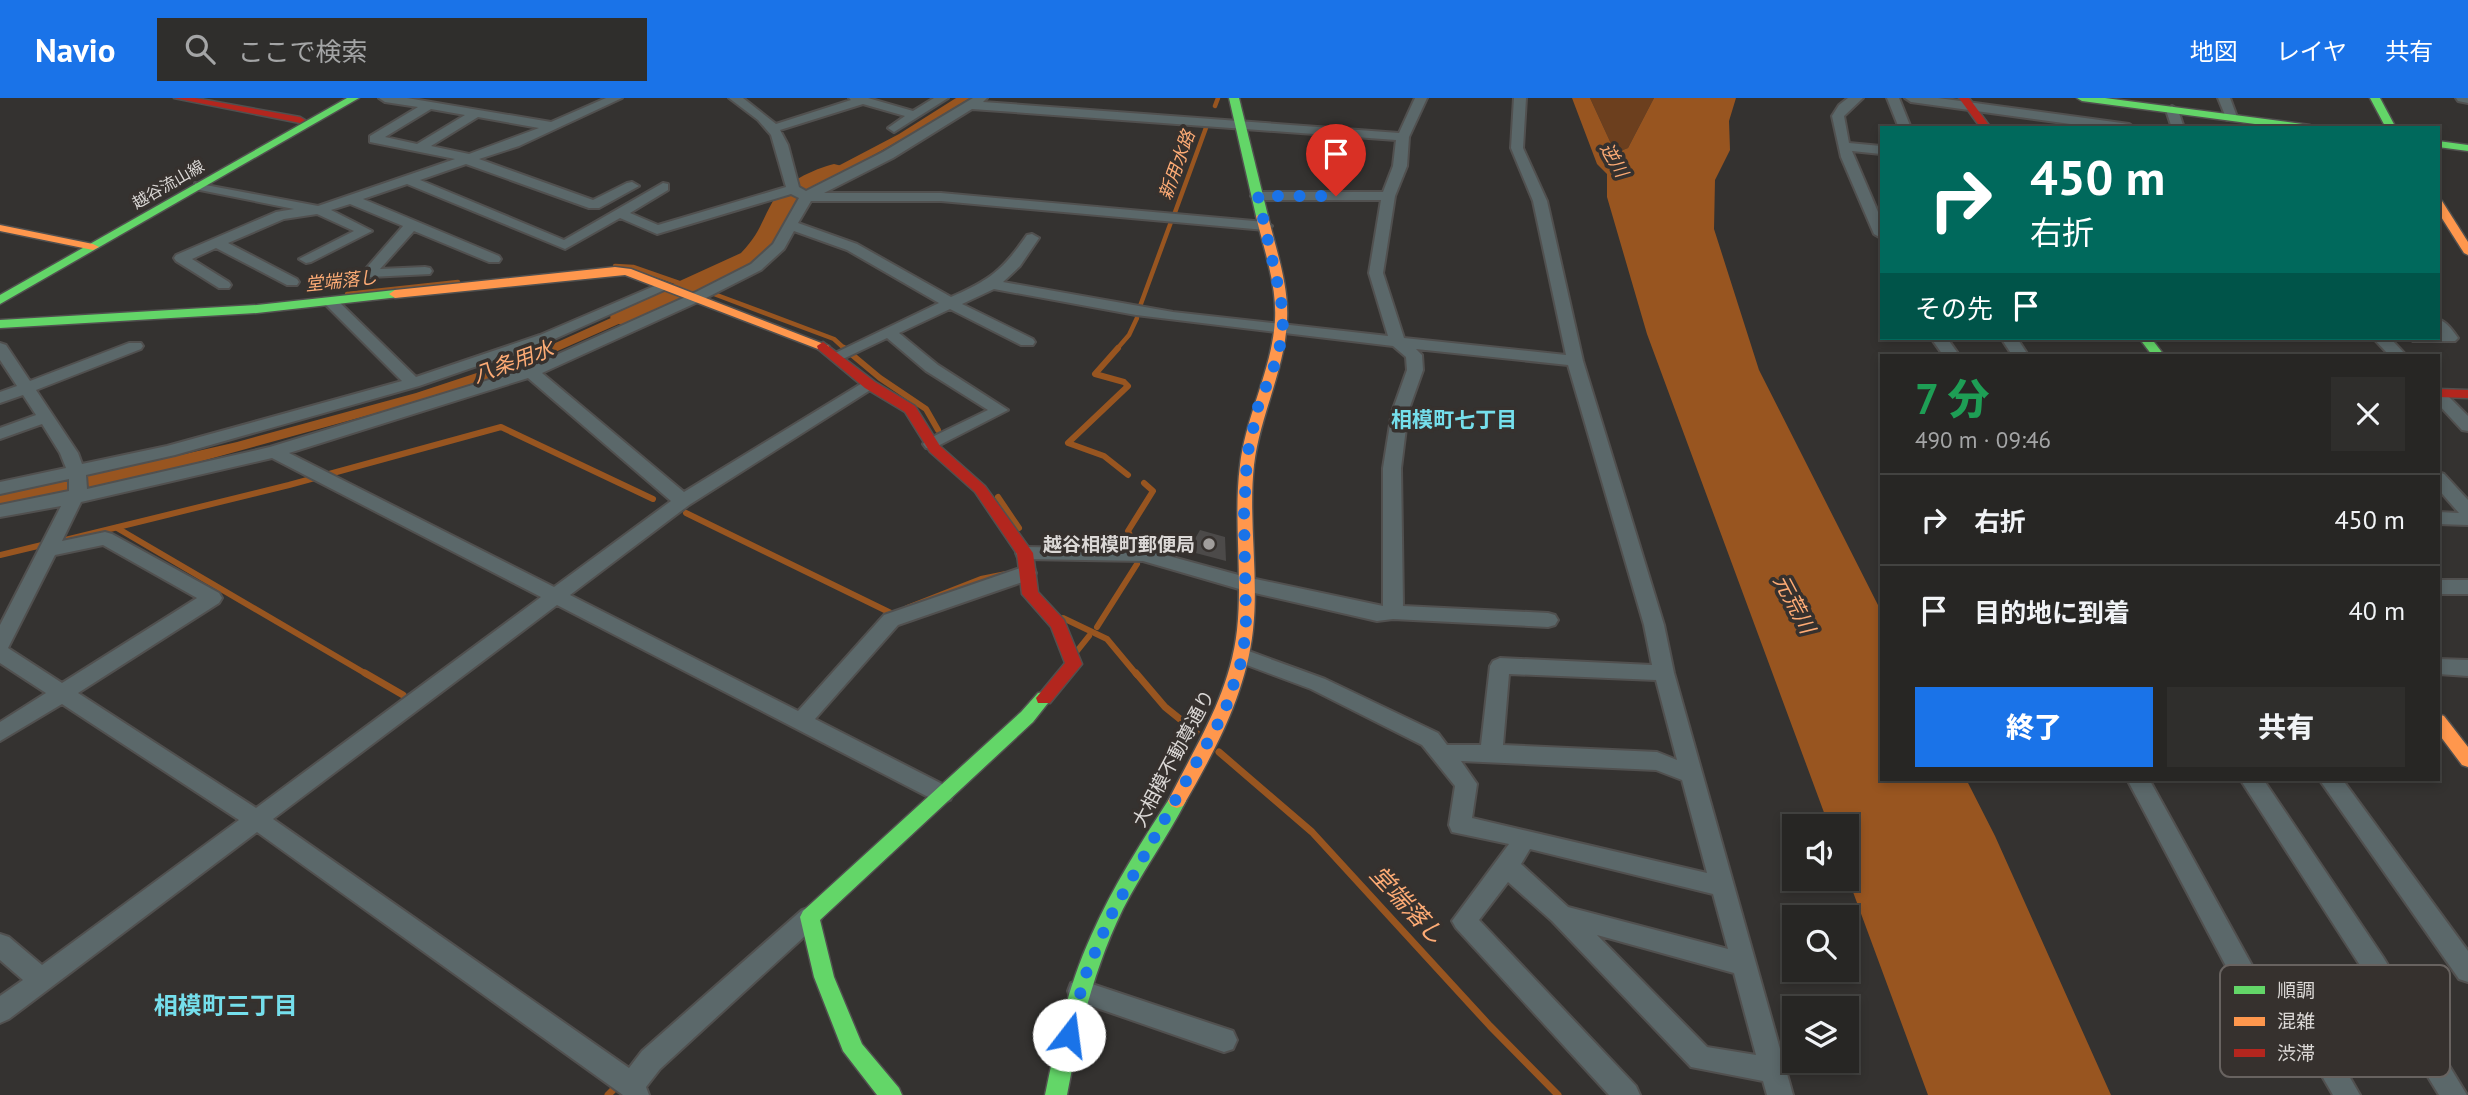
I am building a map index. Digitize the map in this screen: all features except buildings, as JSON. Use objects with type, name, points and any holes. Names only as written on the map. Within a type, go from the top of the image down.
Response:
[{"type":"street","name":"越谷流山線","points":[[0,287],[69,252],[337,98]]},
{"type":"street","name":"越谷流山線","points":[[0,300],[69,252],[93,247],[354,98]]},
{"type":"street","points":[[385,98],[553,126]]},
{"type":"street","points":[[225,285],[181,258],[281,215],[319,210],[354,200],[468,159],[615,98]]},
{"type":"street","points":[[0,512],[169,451],[413,383],[756,268],[779,246],[802,201],[775,128],[735,98]]},
{"type":"street","points":[[894,128],[942,98]]},
{"type":"street","name":"大相模不動尊通り","points":[[1056,1095],[1080,991],[1110,917],[1216,730],[1243,656],[1247,456],[1258,407],[1278,356],[1283,329],[1281,299],[1234,98]]},
{"type":"street","points":[[1393,612],[1392,468],[1401,412],[1415,370],[1414,355],[1398,342],[1376,273],[1388,196],[1400,166],[1403,137],[1421,98]]},
{"type":"street","points":[[1520,98],[1517,148],[1544,216],[1575,361],[1654,625],[1664,673],[1780,1095]]},
{"type":"street","points":[[1857,98],[1845,106],[1838,116],[1844,147],[1880,232]]},
{"type":"street","points":[[1893,98],[1904,126]]},
{"type":"street","points":[[1912,98],[1967,103],[2073,124],[2101,126]]},
{"type":"street","points":[[2082,98],[2296,126]]},
{"type":"street","points":[[2224,98],[2231,117]]},
{"type":"street","points":[[2375,98],[2390,126]]},
{"type":"street","points":[[2462,98],[2468,99]]},
{"type":"street","points":[[187,99],[299,120]]},
{"type":"street","points":[[775,128],[858,99],[915,115]]},
{"type":"street","points":[[619,213],[657,230],[799,193],[888,155],[976,102],[1403,137]]},
{"type":"street","points":[[1967,103],[1984,126]]},
{"type":"street","points":[[430,105],[374,139],[468,159],[594,205],[632,186]]},
{"type":"street","points":[[2172,110],[2177,126]]},
{"type":"street","points":[[419,148],[477,113]]},
{"type":"street","points":[[2440,144],[2468,148]]},
{"type":"street","points":[[1844,147],[1880,150]]},
{"type":"street","points":[[409,180],[565,245],[663,187]]},
{"type":"street","points":[[200,186],[319,210],[365,231],[306,259]]},
{"type":"street","points":[[799,193],[941,197],[1265,226]]},
{"type":"street","points":[[1258,196],[1388,196]]},
{"type":"street","points":[[1864,196],[1880,197]]},
{"type":"street","points":[[354,200],[494,259]]},
{"type":"street","points":[[2440,208],[2468,251]]},
{"type":"street","points":[[412,225],[370,272],[425,271]]},
{"type":"street","points":[[791,226],[808,229],[888,266],[950,303],[1027,342]]},
{"type":"street","points":[[0,228],[69,252]]},
{"type":"street","points":[[838,355],[992,284],[1015,263],[1032,238]]},
{"type":"street","points":[[0,243],[69,252]]},
{"type":"street","points":[[217,243],[292,282]]},
{"type":"street","points":[[0,324],[257,310],[615,271],[627,272],[821,344],[838,355],[870,385],[910,409],[932,444],[980,489],[1026,563],[1030,594],[1058,624],[1074,664],[1027,716],[651,1060],[634,1090],[257,820],[0,653]]},
{"type":"street","points":[[992,284],[1171,317],[1575,361]]},
{"type":"street","points":[[0,488],[77,485],[274,452],[531,372],[680,293]]},
{"type":"street","points":[[330,301],[413,383]]},
{"type":"street","points":[[2440,326],[2450,338],[2440,338]]},
{"type":"street","points":[[890,333],[932,368],[1000,410],[932,444]]},
{"type":"street","points":[[2147,340],[2157,354]]},
{"type":"street","points":[[2383,340],[2397,354]]},
{"type":"street","points":[[0,398],[135,346]]},
{"type":"street","points":[[0,348],[69,453],[77,485],[48,550],[0,644]]},
{"type":"street","points":[[531,372],[683,501]]},
{"type":"street","points":[[0,1011],[683,501],[870,385]]},
{"type":"street","points":[[2440,394],[2468,394]]},
{"type":"street","points":[[2440,396],[2468,426]]},
{"type":"street","points":[[0,434],[45,417]]},
{"type":"street","points":[[274,452],[554,598],[942,794]]},
{"type":"street","points":[[2440,480],[2468,511]]},
{"type":"street","points":[[2440,518],[2468,519]]},
{"type":"street","points":[[0,733],[212,598],[105,538],[48,550]]},
{"type":"street","points":[[800,722],[891,620],[1026,563],[1143,555],[1246,584],[1377,614],[1393,612],[1548,620]]},
{"type":"street","points":[[2440,587],[2468,587]]},
{"type":"street","points":[[1243,656],[1318,684],[1430,739],[1466,784],[1460,825],[1525,838],[1724,887]]},
{"type":"street","points":[[1491,753],[1500,666],[1664,673]]},
{"type":"street","points":[[2440,667],[2468,668]]},
{"type":"street","points":[[2440,724],[2468,760]]},
{"type":"street","points":[[1442,753],[1491,753],[1691,764]]},
{"type":"street","points":[[2139,781],[2239,965]]},
{"type":"street","points":[[2252,781],[2374,965]]},
{"type":"street","points":[[2331,781],[2468,971]]},
{"type":"street","points":[[1525,838],[1464,921],[1627,1095]]},
{"type":"street","points":[[1507,866],[1560,914],[1700,1058],[1773,1070]]},
{"type":"street","points":[[1560,914],[1745,965]]},
{"type":"street","points":[[810,917],[824,977],[854,1051],[891,1095]]},
{"type":"street","points":[[0,945],[41,980]]},
{"type":"street","points":[[1080,991],[1224,1040]]},
{"type":"street","points":[[2337,1077],[2347,1095]]},
{"type":"street","points":[[2443,1077],[2454,1095]]},
{"type":"shaded area","points":[[1590,98],[1654,98],[1628,148],[1618,152],[1613,148]]},
{"type":"water","points":[[956,98],[970,98],[848,169],[805,189],[800,186],[899,134]]},
{"type":"water","points":[[1572,98],[1590,98],[1613,148],[1618,152],[1628,148],[1654,98],[1736,98],[1729,121],[1730,150],[1715,180],[1714,229],[1759,370],[1880,609],[1880,781],[1967,781],[1995,836],[2111,1095],[1928,1095],[1853,891],[1859,891],[1859,814],[1825,814],[1647,334],[1607,197],[1607,174],[1597,164]]},
{"type":"water","points":[[786,196],[794,199],[788,207],[792,212],[772,248],[744,269],[706,288],[691,283],[726,268],[749,252],[768,229]]},
{"type":"water","points":[[662,295],[673,300],[510,372],[453,392],[162,472],[90,486],[93,475],[237,442],[416,393],[522,358]]},
{"type":"water","points":[[63,478],[63,491],[0,505],[0,493]]},
{"type":"waterway","name":"新用水路","points":[[1215,106],[1218,98]]},
{"type":"waterway","name":"新用水路","points":[[1174,215],[1207,125]]},
{"type":"waterway","name":"八条用水","points":[[624,317],[750,259],[768,240],[785,201],[799,189],[834,171]]},
{"type":"waterway","name":"新用水路","points":[[1139,309],[1171,222]]},
{"type":"waterway","name":"堂端落し","points":[[615,266],[633,267],[679,283]]},
{"type":"waterway","name":"堂端落し","points":[[347,294],[458,282]]},
{"type":"waterway","name":"堂端落し","points":[[714,294],[834,339],[846,350]]},
{"type":"waterway","name":"新用水路","points":[[1116,350],[1129,335],[1137,318]]},
{"type":"waterway","name":"堂端落し","points":[[844,348],[880,378],[926,409],[938,430]]},
{"type":"waterway","name":"新用水路","points":[[1118,348],[1095,374],[1124,382],[1128,386],[1068,443],[1104,456],[1128,475]]},
{"type":"waterway","points":[[57,542],[289,485],[501,427],[653,499]]},
{"type":"waterway","name":"八条用水","points":[[0,499],[137,469]]},
{"type":"waterway","name":"新用水路","points":[[1137,549],[1128,531],[1153,491],[1144,483]]},
{"type":"waterway","name":"堂端落し","points":[[998,497],[1019,528]]},
{"type":"waterway","points":[[686,513],[895,615]]},
{"type":"waterway","points":[[117,528],[368,675]]},
{"type":"waterway","points":[[0,555],[46,544]]},
{"type":"waterway","name":"新用水路","points":[[1097,627],[1137,564]]},
{"type":"waterway","points":[[907,608],[981,579],[1006,574]]},
{"type":"waterway","name":"堂端落し","points":[[1063,618],[1107,639],[1137,675]]},
{"type":"waterway","name":"新用水路","points":[[1077,651],[1089,636]]},
{"type":"waterway","points":[[365,673],[403,695]]},
{"type":"waterway","name":"堂端落し","points":[[1136,673],[1165,707],[1196,732]]},
{"type":"waterway","name":"堂端落し","points":[[1219,752],[1312,832],[1490,1026],[1558,1095]]},
{"type":"waterway","name":"新用水路","points":[[608,1095],[616,1087]]},
{"type":"traffic: fast","points":[[0,300],[354,98]]},
{"type":"traffic: fast","points":[[1234,98],[1262,216]]},
{"type":"traffic: fast","points":[[2082,98],[2295,126]]},
{"type":"traffic: fast","points":[[2375,98],[2390,126]]},
{"type":"traffic: fast","points":[[2440,144],[2468,148]]},
{"type":"traffic: fast","points":[[0,324],[257,309],[395,294]]},
{"type":"traffic: fast","points":[[2147,340],[2157,354]]},
{"type":"traffic: fast","points":[[891,1095],[854,1051],[824,977],[810,917],[1027,717],[1044,698]]},
{"type":"traffic: fast","points":[[1056,1095],[1077,1004],[1100,937],[1125,887],[1177,801]]},
{"type":"traffic: slow","points":[[2440,206],[2468,251]]},
{"type":"traffic: slow","points":[[1177,801],[1220,718],[1242,652],[1246,609],[1244,506],[1247,465],[1254,428],[1276,357],[1281,320],[1278,281],[1262,216]]},
{"type":"traffic: slow","points":[[0,228],[93,247]]},
{"type":"traffic: slow","points":[[395,294],[615,271],[627,272],[823,346]]},
{"type":"traffic: slow","points":[[2440,724],[2468,760]]},
{"type":"traffic: jam","points":[[179,98],[300,120]]},
{"type":"traffic: jam","points":[[1964,98],[1985,126]]},
{"type":"traffic: jam","points":[[823,346],[870,385],[910,409],[935,449],[980,489],[1025,553],[1030,594],[1058,624],[1074,664],[1044,698]]},
{"type":"traffic: jam","points":[[2440,393],[2468,394]]},
{"type":"place","name":"越谷相模町郵便局","points":[[1209,544]]},
{"type":"district","name":"相模町七丁目","points":[[1454,420]]},
{"type":"district","name":"相模町三丁目","points":[[226,1006]]},
{"type":"route","points":[[1069,1035],[1085,976],[1110,917],[1208,745],[1224,713],[1243,656],[1246,620],[1244,494],[1247,456],[1258,407],[1278,356],[1283,328],[1281,299],[1258,196],[1336,196]]},
{"type":"water label","name":"逆川","points":[[1614,160]]},
{"type":"water label","name":"元荒川","points":[[1794,604]]}]
